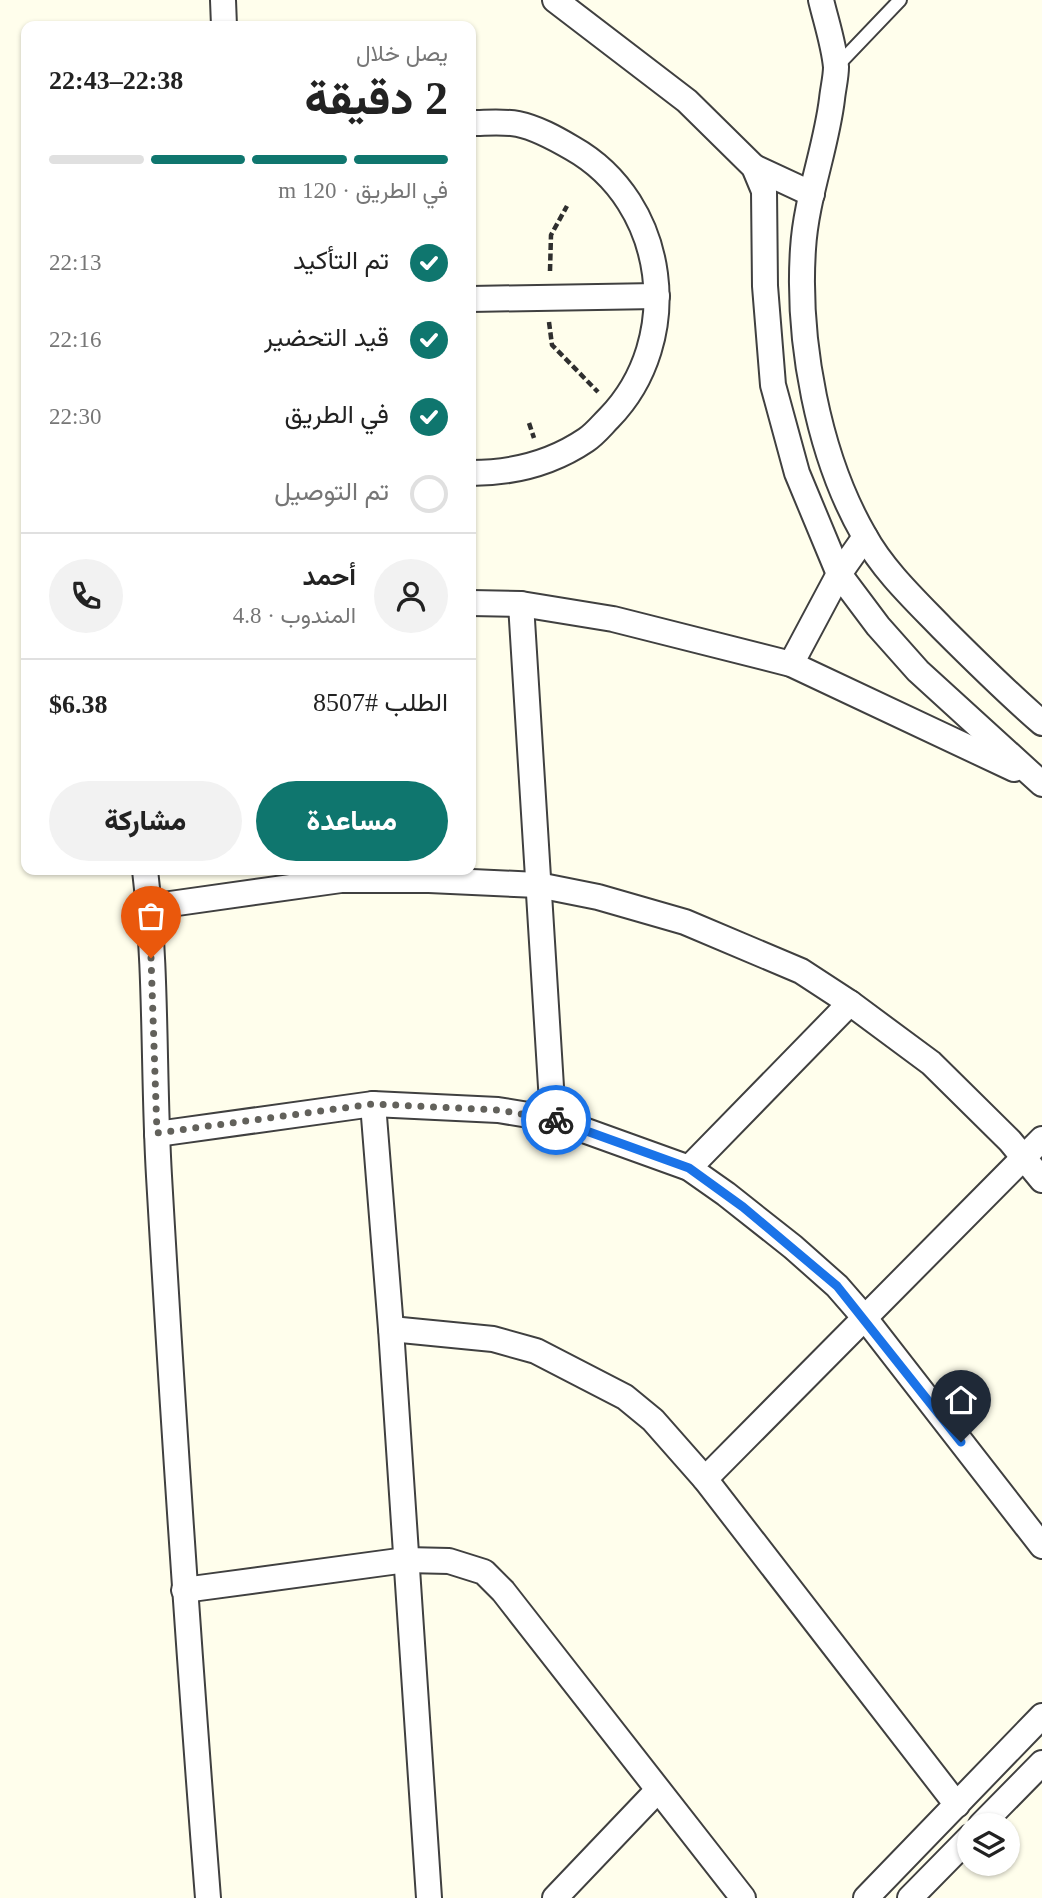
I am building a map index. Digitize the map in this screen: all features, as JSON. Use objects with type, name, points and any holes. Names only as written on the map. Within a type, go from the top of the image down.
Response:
[{"type":"street","points":[[223,0],[224,21]]},
{"type":"street","points":[[555,0],[687,101],[754,167],[812,194]]},
{"type":"street","points":[[821,0],[836,68],[831,107],[803,248],[803,321],[827,448],[864,537],[892,574],[994,681],[1042,723]]},
{"type":"street","points":[[476,123],[519,124],[539,131],[586,156],[603,171],[631,203],[642,222],[650,246],[657,296],[652,335],[640,375],[620,407],[588,439],[556,456],[521,469],[476,474]]},
{"type":"street","points":[[754,167],[764,191],[765,286],[772,385],[797,474],[839,574],[878,626],[918,671],[1039,781]]},
{"type":"street","points":[[476,299],[657,296]]},
{"type":"street","points":[[791,664],[839,574],[864,537]]},
{"type":"street","points":[[476,603],[521,604],[613,619],[791,664],[1039,781]]},
{"type":"street","points":[[521,604],[553,1119]]},
{"type":"street","points":[[146,875],[157,1133],[184,1590],[208,1898]]},
{"type":"street","points":[[149,907],[341,880],[429,880],[538,884],[598,897],[685,922],[801,971],[850,1003],[931,1063],[978,1107],[1042,1180]]},
{"type":"street","points":[[689,1168],[850,1003]]},
{"type":"street","points":[[157,1133],[373,1104],[498,1110],[553,1119],[689,1168],[793,1247],[837,1286],[1042,1546]]},
{"type":"street","points":[[373,1104],[391,1329],[429,1898]]},
{"type":"street","points":[[705,1479],[1042,1139]]},
{"type":"street","points":[[391,1329],[493,1339],[548,1356],[625,1397],[653,1420],[705,1479],[957,1805]]},
{"type":"street","points":[[184,1590],[406,1560],[449,1561],[484,1572],[503,1591],[743,1898]]},
{"type":"street","points":[[866,1898],[1042,1716]]},
{"type":"street","points":[[993,1813],[1042,1763]]},
{"type":"street","points":[[555,1898],[657,1791]]},
{"type":"street","points":[[910,1898],[957,1850]]},
{"type":"lane","points":[[836,68],[900,0]]},
{"type":"path","points":[[567,206],[551,235],[549,332],[552,345],[599,393],[610,416]]},
{"type":"way so far","points":[[151,958],[157,1133],[373,1104],[498,1110],[556,1120]]},
{"type":"route","points":[[556,1120],[689,1168],[743,1207],[837,1286],[961,1442]]}]
